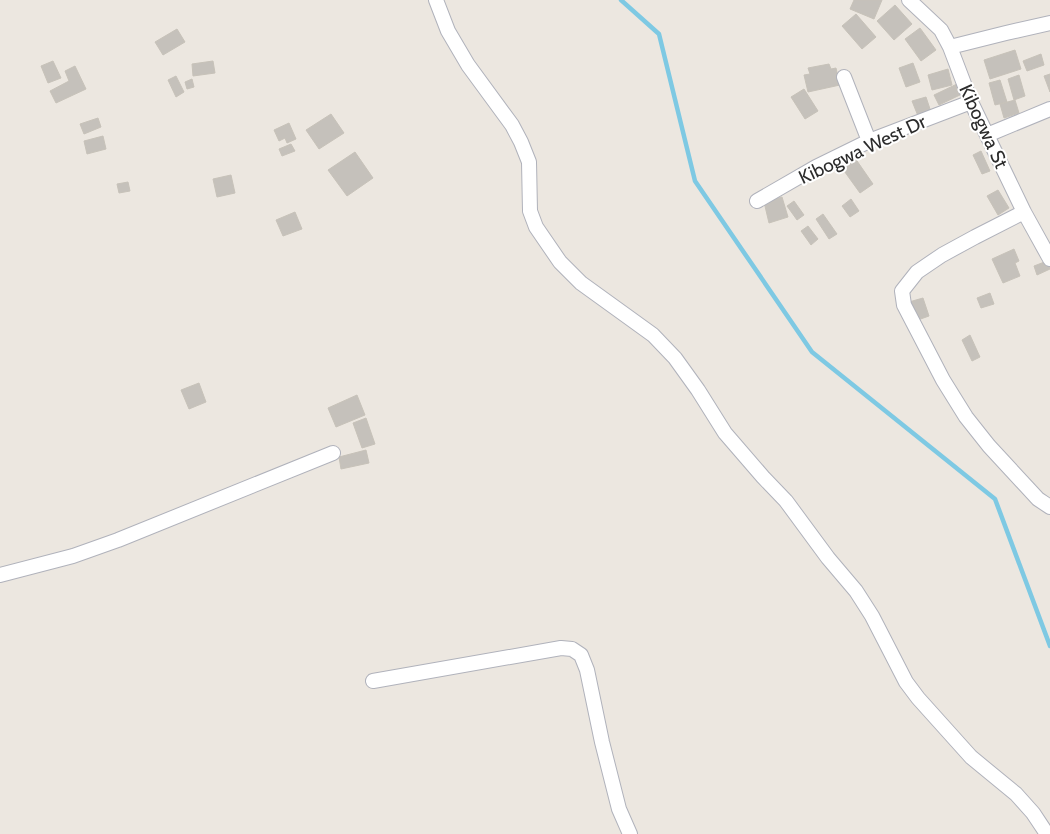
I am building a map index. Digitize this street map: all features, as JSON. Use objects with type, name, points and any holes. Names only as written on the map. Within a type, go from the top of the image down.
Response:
[{"type":"street","points":[[436,0],[448,31],[468,65],[512,125],[521,142],[529,162],[530,212],[536,227],[560,262],[581,283],[653,335],[674,358],[698,390],[725,432],[786,501],[828,558],[856,591],[877,624],[906,682],[918,698],[971,757],[1016,794],[1033,812],[1047,834]]},
{"type":"street","name":"Kibogwa St","points":[[909,0],[941,30],[950,47],[971,102],[1024,212],[1048,250]]},
{"type":"street","points":[[950,47],[1050,23]]},
{"type":"street","points":[[844,77],[869,141]]},
{"type":"street","name":"Kibogwa West Dr","points":[[757,201],[816,167],[869,141],[971,102]]},
{"type":"street","points":[[987,135],[1050,109]]},
{"type":"street","points":[[1024,212],[942,255],[917,272],[902,291],[904,305],[943,380],[966,417],[989,446],[1038,499],[1050,507]]},
{"type":"street","points":[[0,575],[73,556],[118,540],[333,453]]},
{"type":"street","points":[[373,681],[561,648],[572,649],[581,655],[587,670],[602,742],[619,809],[630,834]]},
{"type":"building","points":[[854,0],[882,0],[874,19],[850,9]]},
{"type":"building","points":[[895,5],[912,24],[894,40],[877,21]]},
{"type":"building","points":[[856,14],[876,37],[862,49],[842,26]]},
{"type":"building","points":[[920,28],[936,50],[921,61],[905,39]]},
{"type":"building","points":[[177,29],[185,42],[163,55],[155,42]]},
{"type":"building","points":[[1015,50],[1021,69],[990,79],[984,60]]},
{"type":"building","points":[[1041,54],[1044,65],[1027,71],[1023,61]]},
{"type":"building","points":[[53,61],[61,78],[48,83],[41,66]]},
{"type":"building","points":[[213,61],[215,73],[193,76],[192,64]]},
{"type":"building","points":[[913,63],[920,82],[906,87],[899,68]]},
{"type":"building","points":[[829,64],[831,69],[836,68],[840,85],[808,92],[804,75],[810,74],[808,68]]},
{"type":"building","points":[[75,66],[86,89],[56,103],[50,91],[69,81],[65,71]]},
{"type":"building","points":[[948,69],[952,85],[932,90],[928,75]]},
{"type":"building","points":[[1050,74],[1050,92],[1044,76]]},
{"type":"building","points":[[1019,75],[1025,96],[1014,100],[1008,79]]},
{"type":"building","points":[[176,76],[184,92],[176,97],[168,80]]},
{"type":"building","points":[[192,79],[194,87],[187,89],[185,82]]},
{"type":"building","points":[[1000,80],[1007,102],[995,105],[989,83]]},
{"type":"building","points":[[957,84],[962,94],[939,105],[934,95]]},
{"type":"building","points":[[804,89],[818,111],[805,119],[791,97]]},
{"type":"building","points":[[926,97],[931,112],[918,116],[912,101]]},
{"type":"building","points":[[1015,100],[1019,113],[1004,118],[1000,104]]},
{"type":"building","points":[[331,114],[344,133],[319,149],[306,130]]},
{"type":"building","points":[[98,118],[101,127],[84,134],[80,124]]},
{"type":"building","points":[[289,123],[296,139],[287,143],[285,138],[279,141],[274,130]]},
{"type":"building","points":[[103,136],[106,149],[87,154],[84,141]]},
{"type":"building","points":[[291,144],[295,151],[282,156],[279,149]]},
{"type":"building","points":[[981,151],[990,171],[982,174],[973,155]]},
{"type":"building","points":[[355,152],[373,178],[347,196],[328,170]]},
{"type":"building","points":[[855,158],[873,184],[860,193],[842,168]]},
{"type":"building","points":[[231,175],[235,193],[217,197],[213,179]]},
{"type":"building","points":[[128,182],[130,191],[119,193],[117,184]]},
{"type":"building","points":[[998,190],[1009,208],[998,215],[987,196]]},
{"type":"building","points":[[782,197],[788,217],[769,223],[764,202]]},
{"type":"building","points":[[851,199],[859,211],[850,217],[842,206]]},
{"type":"building","points":[[794,201],[804,215],[797,220],[787,206]]},
{"type":"building","points":[[295,212],[302,229],[283,236],[276,220]]},
{"type":"building","points":[[823,214],[837,234],[829,239],[816,219]]},
{"type":"building","points":[[808,226],[818,239],[811,245],[801,231]]},
{"type":"building","points":[[1014,249],[1019,261],[1015,263],[1020,276],[1003,283],[992,259]]},
{"type":"building","points":[[1047,261],[1050,269],[1037,275],[1034,266]]},
{"type":"building","points":[[990,293],[994,304],[981,308],[977,298]]},
{"type":"building","points":[[923,298],[929,316],[915,321],[909,302]]},
{"type":"building","points":[[970,335],[980,357],[972,361],[962,340]]},
{"type":"building","points":[[199,383],[206,402],[189,409],[181,390]]},
{"type":"building","points":[[357,395],[365,415],[336,427],[328,408]]},
{"type":"building","points":[[366,418],[375,444],[362,448],[353,423]]},
{"type":"building","points":[[366,450],[369,463],[341,469],[339,457]]},
{"type":"waterway","points":[[621,0],[659,34],[695,181],[812,352],[995,499],[1050,646]]}]
